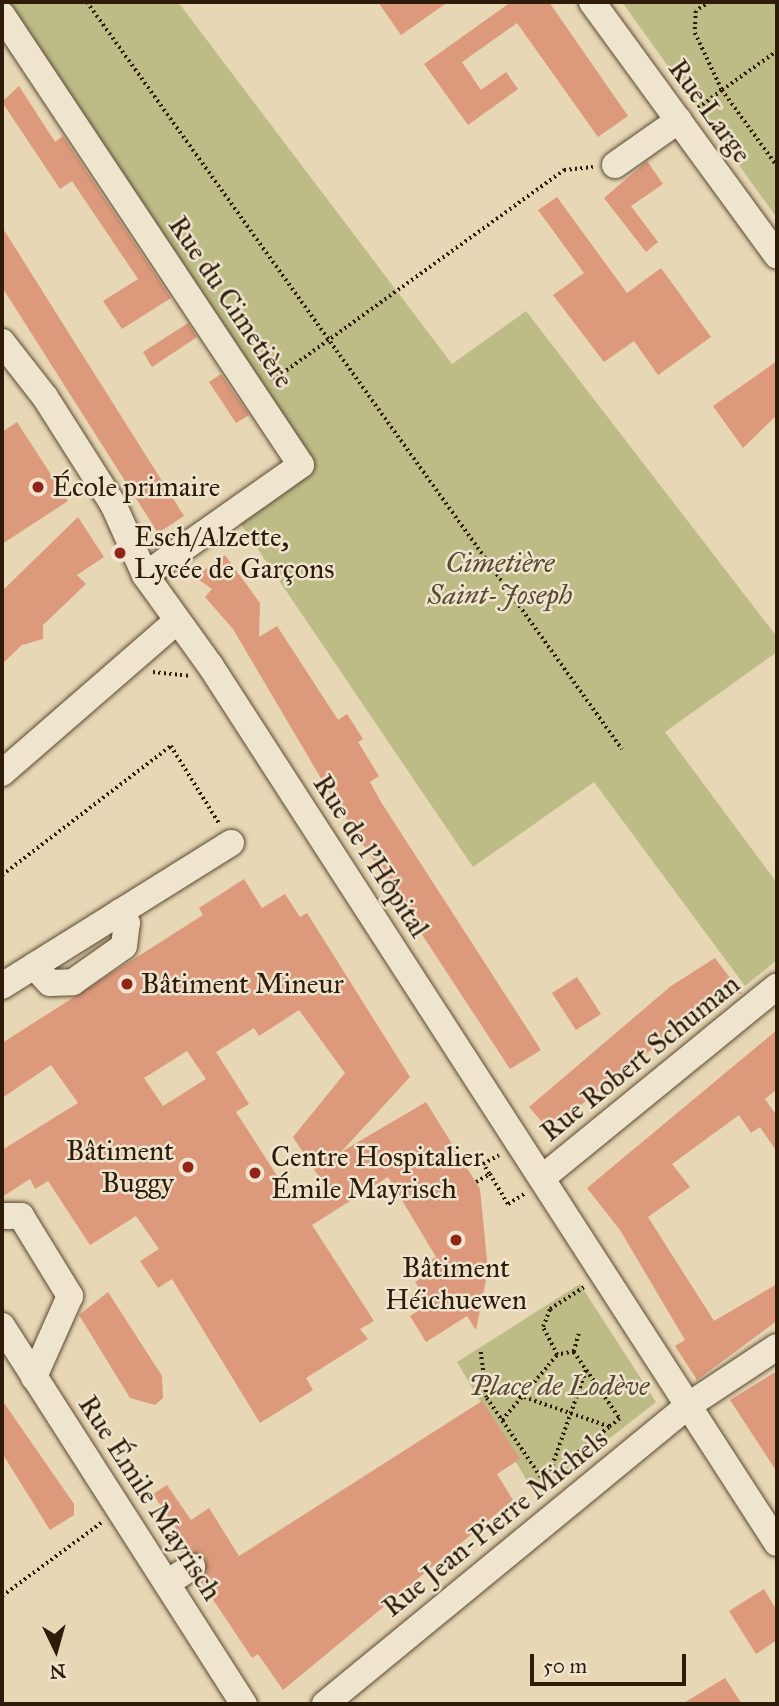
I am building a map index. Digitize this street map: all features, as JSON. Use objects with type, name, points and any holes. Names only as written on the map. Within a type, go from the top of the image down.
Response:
[{"type":"street","name":"Rue Large","points":[[592,2],[777,257]]},
{"type":"street","name":"Rue du Cimetière","points":[[2,15],[301,465],[145,575]]},
{"type":"street","points":[[615,165],[684,127]]},
{"type":"street","name":"Rue de l'Hôpital","points":[[2,342],[113,504],[145,575],[176,622],[210,665],[534,1185],[689,1405],[777,1544]]},
{"type":"street","points":[[2,773],[176,622]]},
{"type":"street","points":[[2,986],[231,843]]},
{"type":"street","name":"Rue Robert Schuman","points":[[534,1185],[777,986]]},
{"type":"street","points":[[2,1216],[21,1216],[70,1296],[34,1377]]},
{"type":"street","name":"Rue Émile Mayrisch","points":[[2,1326],[244,1704]]},
{"type":"street","name":"Rue Jean-Pierre Michels","points":[[325,1704],[689,1405],[777,1347]]},
{"type":"street","points":[[167,1583],[191,1567]]},
{"type":"path","points":[[87,2],[622,749]]},
{"type":"path","points":[[710,2],[696,11],[695,33],[722,90],[777,166]]},
{"type":"path","points":[[684,127],[702,124],[692,112],[777,51]]},
{"type":"path","points":[[254,394],[564,170],[615,165]]},
{"type":"path","points":[[123,668],[194,677],[210,665]]},
{"type":"path","points":[[2,875],[171,746],[231,843]]},
{"type":"path","points":[[499,1155],[483,1164],[508,1204],[534,1185]]},
{"type":"path","points":[[476,1182],[490,1174]]},
{"type":"path","points":[[557,1355],[544,1337],[545,1317],[587,1285]]},
{"type":"path","points":[[481,1352],[487,1398],[543,1480],[620,1419],[574,1352],[579,1334]]},
{"type":"path","points":[[502,1420],[557,1355],[574,1352]]},
{"type":"path","points":[[549,1473],[586,1370]]},
{"type":"path","points":[[487,1385],[609,1427]]},
{"type":"path","points":[[2,1596],[119,1509]]},
{"type":"green space","name":"Cimetière Saint-Joseph","points":[[2,2],[178,2],[452,364],[526,311],[777,637],[777,652],[665,732],[777,883],[777,960],[745,986],[594,782],[473,867],[236,517],[312,463]]},
{"type":"green space","points":[[622,2],[777,2],[777,218]]},
{"type":"green space","name":"Place de Lodève","points":[[580,1284],[656,1402],[536,1496],[457,1362]]},
{"type":"building","points":[[378,2],[448,2],[401,35]]},
{"type":"building","points":[[511,2],[549,2],[628,116],[598,137],[517,23],[462,62],[481,90],[506,72],[518,89],[468,125],[424,64]]},
{"type":"building","points":[[19,86],[55,142],[63,136],[171,298],[122,329],[103,301],[138,279],[72,181],[60,189],[2,102]]},
{"type":"building","points":[[647,161],[663,184],[631,206],[658,242],[646,252],[604,198]]},
{"type":"building","points":[[557,197],[627,293],[661,268],[711,337],[658,375],[634,341],[604,362],[553,295],[584,273],[538,210]]},
{"type":"building","points":[[2,227],[184,516],[158,533],[2,287]]},
{"type":"building","points":[[188,323],[197,337],[152,367],[143,352]]},
{"type":"building","points":[[777,361],[777,415],[743,448],[713,406]]},
{"type":"building","points":[[221,374],[249,415],[236,423],[209,382]]},
{"type":"building","points":[[17,422],[68,501],[2,544],[2,432]]},
{"type":"building","points":[[78,517],[104,557],[77,575],[86,584],[43,625],[43,639],[22,645],[2,664],[2,591]]},
{"type":"building","points":[[225,555],[260,603],[259,637],[277,626],[338,720],[347,714],[363,739],[358,742],[379,776],[370,782],[381,802],[541,1050],[510,1069],[332,797],[233,629],[205,597],[212,589],[195,577]]},
{"type":"building","points":[[244,879],[262,908],[285,894],[300,917],[307,913],[410,1077],[341,1152],[426,1102],[480,1189],[488,1270],[476,1330],[467,1316],[426,1342],[410,1316],[418,1311],[411,1300],[422,1293],[415,1282],[432,1271],[426,1263],[436,1257],[388,1177],[312,1225],[374,1321],[360,1329],[368,1339],[306,1378],[313,1390],[260,1423],[172,1279],[158,1288],[140,1261],[159,1249],[136,1216],[90,1245],[48,1181],[35,1189],[30,1179],[2,1197],[2,1150],[78,1103],[51,1065],[2,1098],[2,1043],[203,915],[199,908]],"holes":[[[299,1010],[345,1073],[293,1137],[323,1183],[294,1202],[236,1112],[249,1104],[216,1052],[254,1028],[259,1036]],[[187,1051],[206,1079],[163,1106],[144,1078]]]},
{"type":"building","points":[[715,958],[742,994],[725,992],[549,1130],[529,1107],[671,986]]},
{"type":"building","points":[[577,977],[601,1014],[576,1030],[552,993]]},
{"type":"building","points":[[777,1030],[777,1089],[765,1099],[777,1116],[777,1152],[760,1127],[751,1133],[739,1115],[672,1164],[690,1187],[648,1217],[714,1321],[777,1284],[777,1321],[697,1380],[675,1346],[685,1340],[620,1230],[587,1188]]},
{"type":"building","points":[[108,1292],[162,1376],[163,1398],[155,1405],[130,1398],[79,1315]]},
{"type":"building","points":[[777,1371],[777,1472],[730,1400]]},
{"type":"building","points":[[2,1400],[74,1504],[74,1515],[50,1530],[2,1453]]},
{"type":"building","points":[[482,1401],[520,1459],[497,1474],[513,1500],[283,1690],[258,1654],[252,1658],[200,1580],[206,1559],[183,1554],[170,1534],[177,1530],[153,1494],[167,1485],[191,1520],[209,1508],[239,1556]]},
{"type":"building","points":[[764,1589],[777,1611],[777,1640],[756,1654],[729,1611]]},
{"type":"building","points":[[725,1678],[742,1704],[682,1704]]},
{"type":"place","name":"École primaire","points":[[38,487]]},
{"type":"place","name":"Esch/Alzette, Lycée de Garçons","points":[[120,553]]},
{"type":"place","name":"Bâtiment Mineur","points":[[127,984]]},
{"type":"place","name":"Bâtiment Buggy","points":[[188,1167]]},
{"type":"place","name":"Centre Hospitalier Émile Mayrisch","points":[[255,1173]]},
{"type":"place","name":"Bâtiment Héichuewen","points":[[456,1240]]}]
